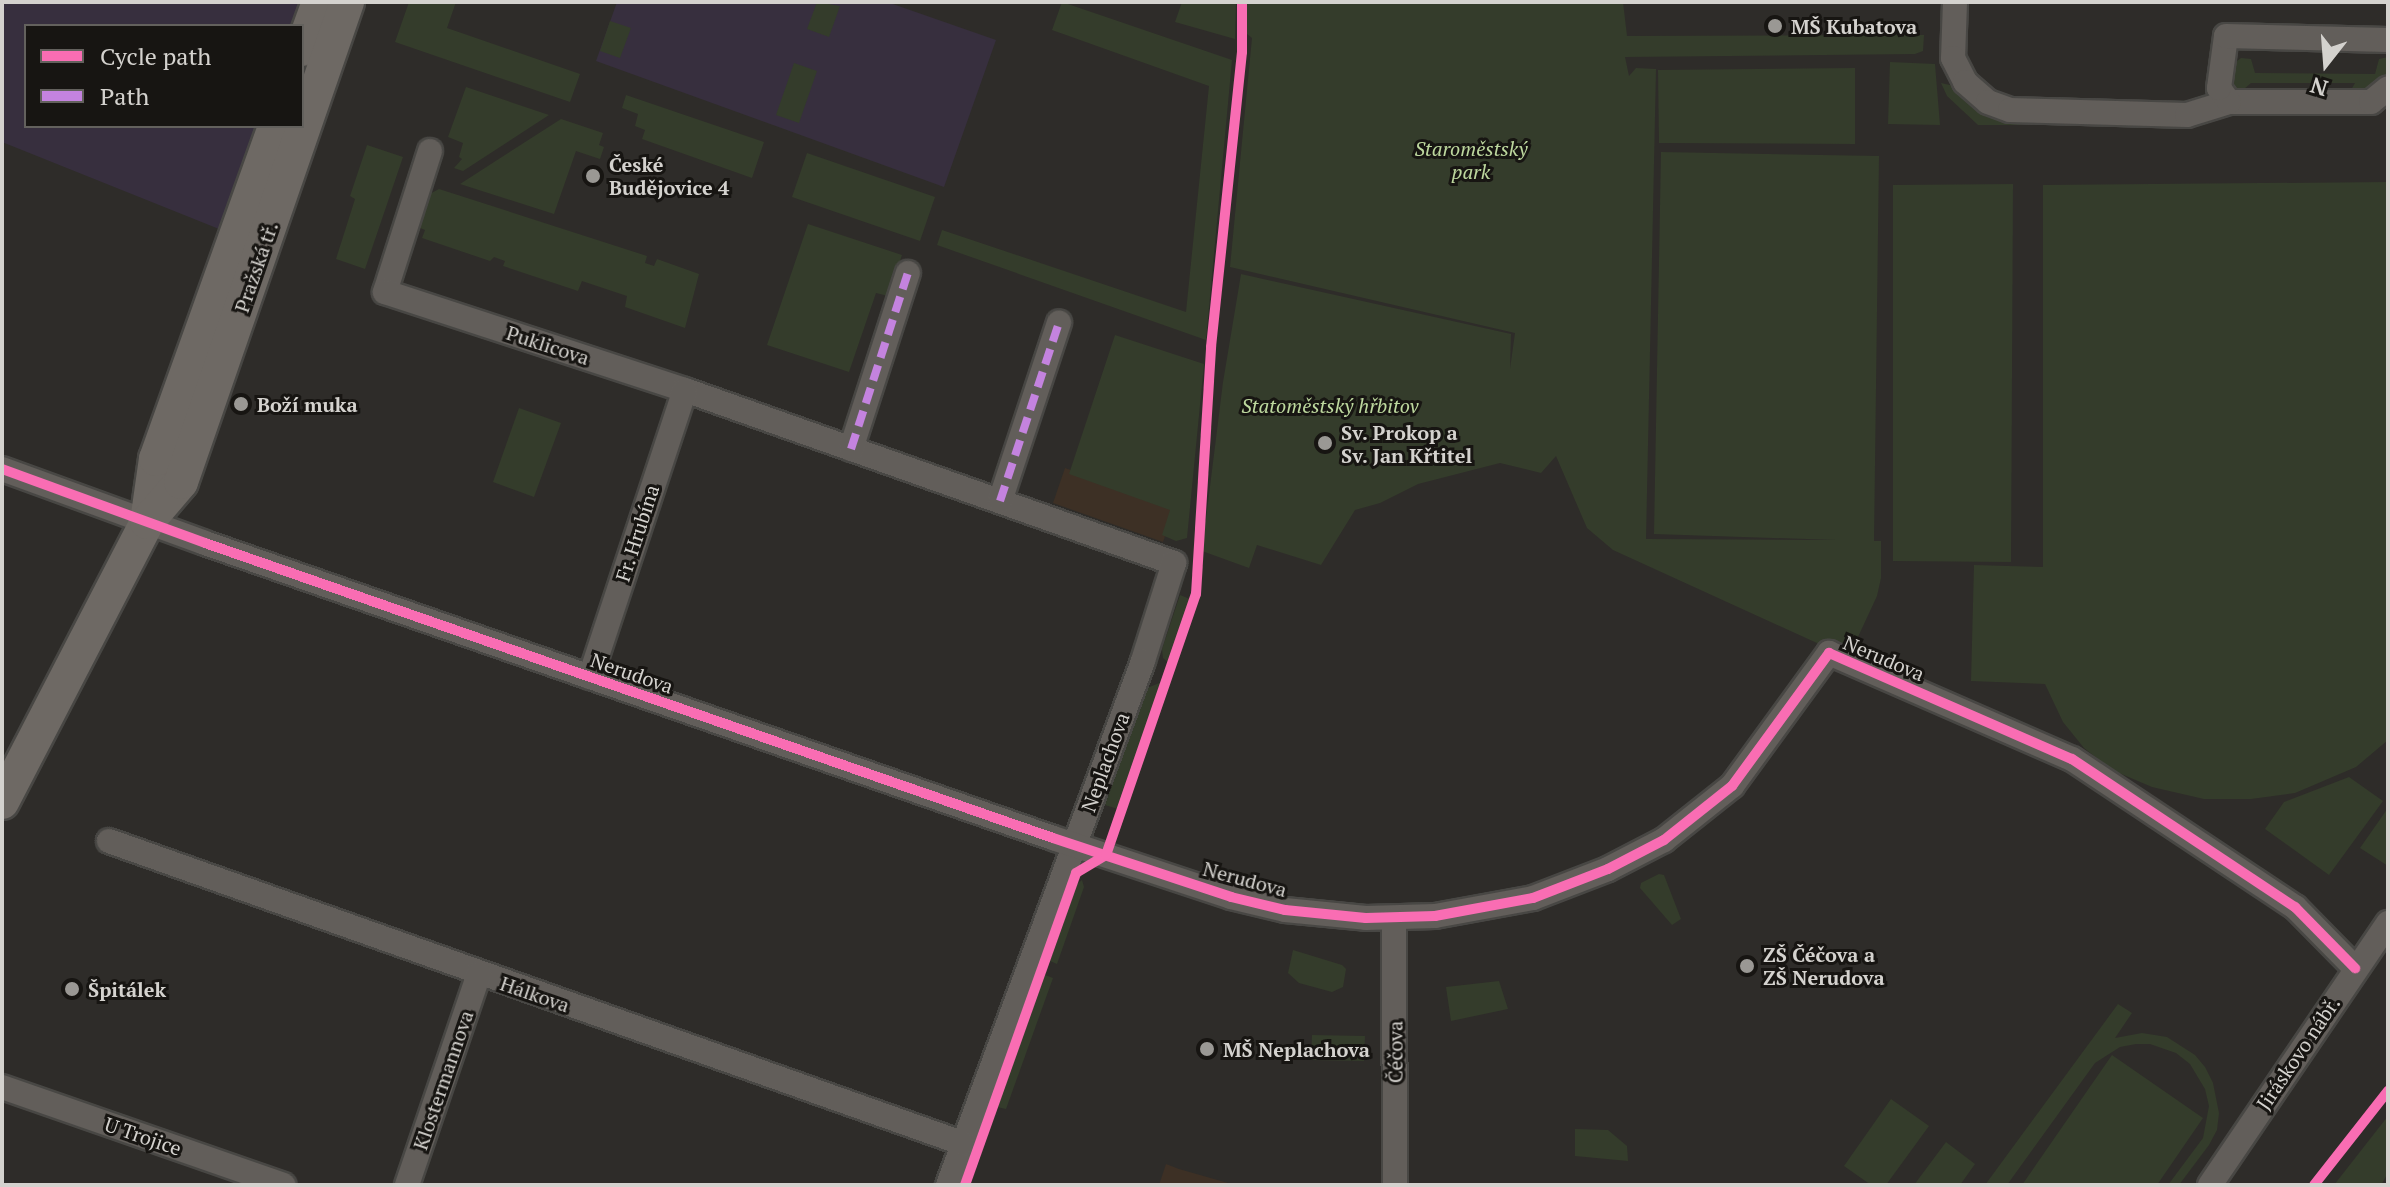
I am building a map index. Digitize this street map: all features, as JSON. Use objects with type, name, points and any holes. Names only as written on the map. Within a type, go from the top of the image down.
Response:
[{"type":"street","points":[[304,43],[319,2]]},
{"type":"street","name":"Pražská tř.","points":[[304,126],[347,2]]},
{"type":"street","points":[[1955,2],[1953,58],[1965,82],[1988,102],[2010,110],[2187,115],[2229,102],[2371,102],[2388,88]]},
{"type":"street","points":[[2229,102],[2219,88],[2226,36],[2388,40]]},
{"type":"street","name":"Pražská tř.","points":[[147,522],[156,459],[274,128]]},
{"type":"street","name":"Pražská tř.","points":[[2,802],[147,522],[181,482],[303,128]]},
{"type":"street","name":"Puklicova","points":[[430,151],[385,292],[685,390],[1174,563]]},
{"type":"street","points":[[851,449],[908,273]]},
{"type":"street","points":[[1000,501],[1059,323]]},
{"type":"street","name":"Fr. Hrubína","points":[[590,677],[685,390]]},
{"type":"street","name":"Nerudova","points":[[2,469],[1075,845],[1231,897],[1285,910],[1394,919],[1435,916],[1533,898],[1608,869],[1664,840],[1732,786],[1829,653],[2072,759],[2295,907],[2355,968]]},
{"type":"street","name":"Neplachova","points":[[948,1185],[1143,661],[1174,563]]},
{"type":"street","name":"Hálkova","points":[[109,841],[962,1143]]},
{"type":"street","name":"Čéčova","points":[[1394,919],[1395,1185]]},
{"type":"street","name":"Jiráskovo nábř.","points":[[2210,1185],[2388,923]]},
{"type":"street","name":"Klostermannova","points":[[407,1185],[479,974]]},
{"type":"street","name":"U Trojice","points":[[2,1087],[283,1185]]},
{"type":"shaded area","points":[[2,2],[304,2],[296,24],[24,24],[24,128],[257,128],[219,229],[2,142]]},
{"type":"shaded area","points":[[617,2],[887,2],[996,40],[944,187],[596,61]]},
{"type":"shaded area","points":[[1065,468],[1175,508],[1163,542],[1053,503]]},
{"type":"shaded area","points":[[1166,1164],[1179,1169],[1235,1185],[1159,1185]]},
{"type":"green space","points":[[409,2],[456,2],[447,28],[580,74],[570,102],[395,42]]},
{"type":"green space","points":[[817,2],[840,6],[829,37],[807,29]]},
{"type":"green space","points":[[1062,2],[1232,60],[1206,340],[937,245],[942,230],[1186,312],[1209,86],[1052,30]]},
{"type":"green space","points":[[1182,2],[1236,2],[1235,39],[1175,22]]},
{"type":"green space","points":[[1247,2],[1623,2],[1627,36],[1924,35],[1923,51],[1915,54],[1625,57],[1629,76],[1636,68],[1656,69],[1646,539],[1836,540],[1654,534],[1661,152],[1879,156],[1874,541],[1881,541],[1881,578],[1877,596],[1851,652],[1830,649],[1613,550],[1587,528],[1556,456],[1541,473],[1500,463],[1418,484],[1380,503],[1355,510],[1321,565],[1257,545],[1249,568],[1202,551],[1223,382],[1241,274],[1511,334],[1510,369],[1515,333],[1230,267],[1252,38],[1247,34]]},
{"type":"green space","points":[[610,21],[631,28],[620,58],[600,51]]},
{"type":"green space","points":[[2388,57],[2388,84],[2347,97],[2355,83],[2251,83],[2236,96],[2223,79],[2229,67],[2241,58],[2251,59],[2255,73],[2375,74],[2379,59]]},
{"type":"green space","points":[[1890,62],[1935,64],[1940,125],[1888,124]]},
{"type":"green space","points":[[794,63],[817,71],[799,123],[776,115]]},
{"type":"green space","points":[[1855,68],[1855,144],[1659,143],[1658,70]]},
{"type":"green space","points":[[1941,83],[1954,86],[1976,108],[2022,125],[1978,125],[1947,96]]},
{"type":"green space","points":[[466,87],[549,115],[463,171],[454,168],[462,159],[459,157],[463,143],[448,137]]},
{"type":"green space","points":[[626,95],[764,142],[752,178],[642,139],[645,130],[635,126],[638,114],[622,108]]},
{"type":"green space","points":[[561,119],[603,133],[599,145],[604,147],[600,159],[576,151],[554,214],[460,184]]},
{"type":"green space","points":[[367,145],[403,157],[365,269],[336,259],[355,199],[350,196]]},
{"type":"green space","points":[[807,153],[935,197],[920,241],[792,197]]},
{"type":"green space","points":[[2388,182],[2388,740],[2356,767],[2295,793],[2251,799],[2204,799],[2152,787],[2112,770],[2084,748],[2063,722],[2045,684],[1971,681],[1974,565],[2043,567],[2043,185]]},
{"type":"green space","points":[[2013,184],[2011,562],[1893,561],[1893,185]]},
{"type":"green space","points":[[439,189],[647,256],[645,263],[654,266],[657,259],[699,274],[685,328],[625,307],[627,296],[582,281],[578,291],[503,266],[505,261],[494,257],[490,261],[422,238],[425,230],[413,225],[422,198]]},
{"type":"green space","points":[[808,224],[902,255],[888,296],[876,293],[849,372],[767,345]]},
{"type":"green space","points":[[1115,335],[1204,364],[1187,538],[1176,541],[1162,535],[1170,510],[1069,474]]},
{"type":"green space","points":[[519,408],[561,423],[534,497],[493,482]]},
{"type":"green space","points":[[1180,595],[1190,599],[1169,663],[1163,658],[1162,649]]},
{"type":"green space","points":[[1162,682],[1118,809],[1105,805],[1147,688]]},
{"type":"green space","points":[[2349,777],[2383,801],[2329,875],[2265,829],[2284,802]]},
{"type":"green space","points":[[2388,808],[2388,866],[2360,848]]},
{"type":"green space","points":[[1659,874],[1664,875],[1681,919],[1672,925],[1640,888],[1641,883]]},
{"type":"green space","points":[[1082,880],[1084,887],[1057,964],[1050,961],[1077,884]]},
{"type":"green space","points":[[1293,950],[1342,965],[1346,969],[1343,987],[1332,992],[1299,983],[1288,973]]},
{"type":"green space","points":[[1045,975],[1053,978],[1006,1109],[997,1107]]},
{"type":"green space","points":[[1499,981],[1508,1009],[1451,1021],[1446,987]]},
{"type":"green space","points":[[2118,1004],[2132,1013],[2115,1038],[2142,1033],[2167,1037],[2195,1055],[2205,1067],[2213,1083],[2219,1113],[2217,1130],[2209,1145],[2179,1185],[2168,1185],[2203,1138],[2209,1106],[2205,1089],[2190,1064],[2176,1053],[2150,1044],[2136,1044],[2120,1047],[2095,1063],[2007,1185],[1985,1185]]},
{"type":"green space","points":[[1312,1035],[1365,1036],[1364,1061],[1311,1060]]},
{"type":"green space","points":[[2112,1055],[2203,1118],[2157,1185],[2022,1185]]},
{"type":"green space","points":[[1891,1099],[1929,1126],[1886,1185],[1871,1185],[1844,1166]]},
{"type":"green space","points":[[2388,1116],[2388,1173],[2381,1185],[2334,1185]]},
{"type":"green space","points":[[1575,1129],[1608,1130],[1627,1146],[1628,1161],[1575,1156]]},
{"type":"green space","points":[[1946,1142],[1975,1164],[1960,1185],[1914,1185]]},
{"type":"marked path","points":[[851,449],[908,273]]},
{"type":"marked path","points":[[1000,501],[1059,323]]},
{"type":"cycle path","points":[[965,1185],[1076,873],[1106,855],[1196,594],[1211,347],[1242,52],[1242,2]]},
{"type":"cycle path","points":[[2,469],[205,543],[1053,838],[1231,897],[1285,910],[1366,918],[1435,916],[1533,898],[1608,869],[1664,840],[1732,786],[1829,653],[2072,759],[2295,907],[2355,968]]},
{"type":"cycle path","points":[[2314,1185],[2388,1091]]},
{"type":"place","name":"MŠ Kubatova","points":[[1775,26]]},
{"type":"place","name":"České Budějovice 4","points":[[593,176]]},
{"type":"place","name":"Boží muka","points":[[241,404]]},
{"type":"place","name":"Sv. Prokop a Sv. Jan Křtitel","points":[[1325,443]]},
{"type":"place","name":"ZŠ Čéčova a ZŠ Nerudova","points":[[1747,966]]},
{"type":"place","name":"Špitálek","points":[[72,989]]},
{"type":"place","name":"MŠ Neplachova","points":[[1207,1049]]},
{"type":"park label","name":"Staroměstský park","points":[[1471,160]]},
{"type":"park label","name":"Statoměstský hřbitov","points":[[1330,405]]}]
